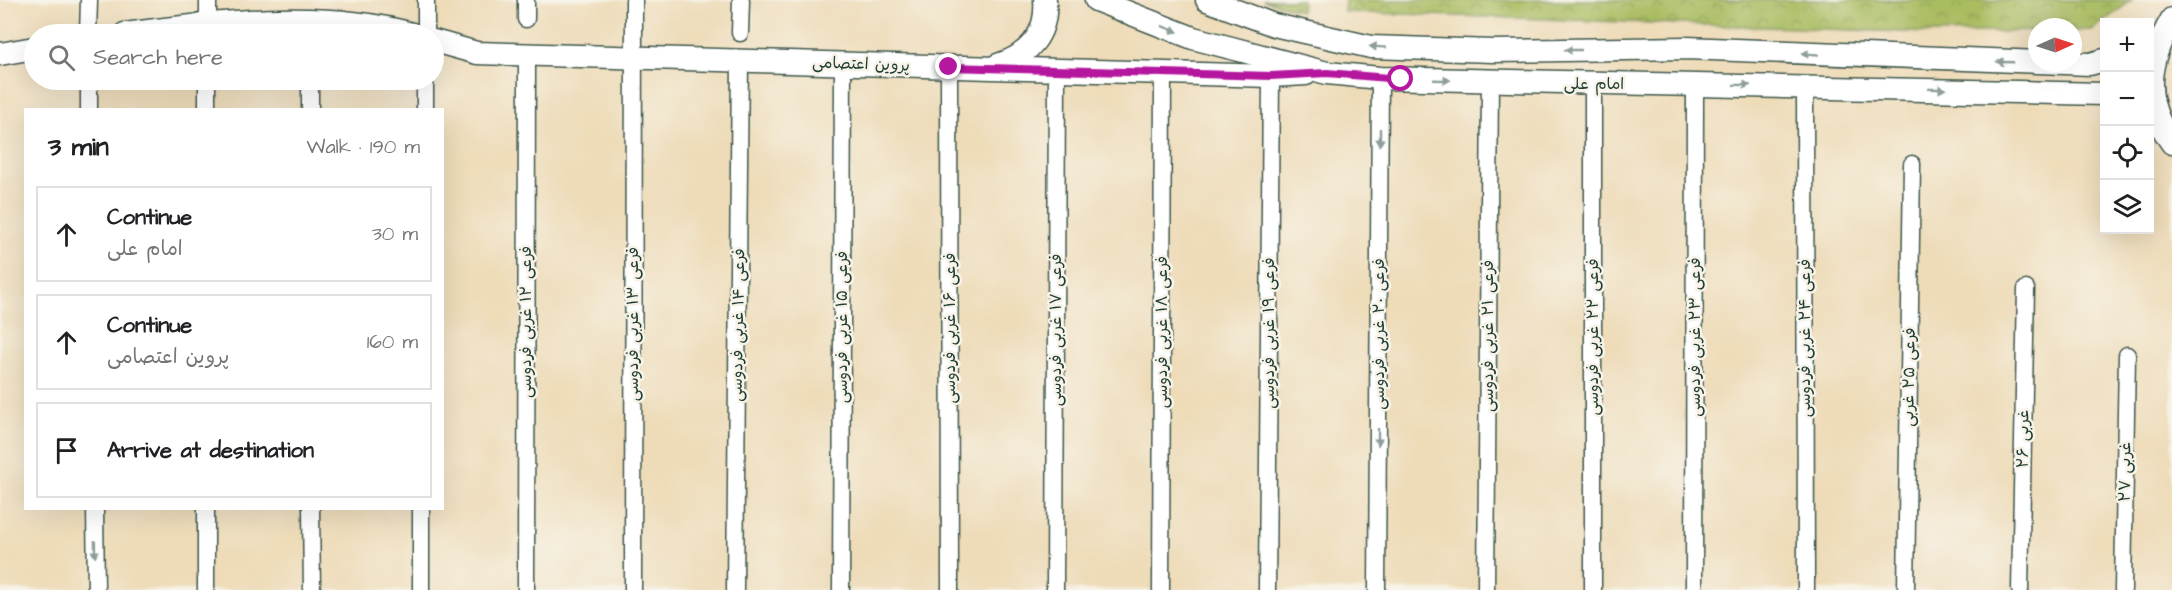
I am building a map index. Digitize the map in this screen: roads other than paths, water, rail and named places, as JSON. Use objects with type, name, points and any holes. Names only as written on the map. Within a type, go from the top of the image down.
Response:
[{"type":"main road","points":[[990,68],[1018,59],[1032,45],[1042,28],[1045,0]]},
{"type":"main road","name":"امام علی","points":[[1096,0],[1193,38],[1327,73],[1380,78],[2100,93]]},
{"type":"main road","name":"امام علی","points":[[1207,0],[1274,24],[1371,47],[1493,51],[1686,48],[2012,63],[2090,64],[2100,61]]},
{"type":"main road","points":[[2154,46],[2172,19]]},
{"type":"main road","name":"پروین اعتصامی","points":[[444,44],[477,53],[527,55],[1271,76],[1327,73]]},
{"type":"main road","points":[[1672,83],[1664,67],[1668,57],[1686,48]]},
{"type":"main road","points":[[0,54],[24,50]]},
{"type":"main road","points":[[1604,84],[1630,75],[1630,62],[1611,50]]},
{"type":"main road","points":[[2154,112],[2172,143]]},
{"type":"street","points":[[88,24],[89,0]]},
{"type":"street","points":[[207,0],[208,24]]},
{"type":"street","points":[[426,0],[426,24]]},
{"type":"street","points":[[526,0],[526,19]]},
{"type":"street","name":"فرعی ۱۳ غربی فردوسی","points":[[633,590],[634,0]]},
{"type":"street","points":[[740,33],[741,0]]},
{"type":"street","name":"فرعی ۱۲ غربی فردوسی","points":[[526,590],[527,55]]},
{"type":"street","name":"فرعی ۱۴ غربی فردوسی","points":[[735,590],[740,60]]},
{"type":"street","name":"فرعی ۱۵ غربی فردوسی","points":[[841,590],[843,63]]},
{"type":"street","name":"فرعی ۱۶ غربی فردوسی","points":[[949,67],[950,590]]},
{"type":"street","name":"فرعی ۱۷ غربی فردوسی","points":[[1055,590],[1057,69]]},
{"type":"street","name":"فرعی ۱۸ غربی فردوسی","points":[[1161,590],[1163,73]]},
{"type":"street","name":"فرعی ۱۹ غربی فردوسی","points":[[1267,590],[1271,76]]},
{"type":"street","name":"فرعی ۲۰ غربی فردوسی","points":[[1377,590],[1380,78]]},
{"type":"street","name":"فرعی ۲۱ غربی فردوسی","points":[[1486,590],[1490,82]]},
{"type":"street","name":"فرعی ۲۲ غربی فردوسی","points":[[1593,590],[1604,84]]},
{"type":"street","name":"فرعی ۲۳ غربی فردوسی","points":[[1694,590],[1695,84]]},
{"type":"street","name":"فرعی ۲۴ غربی فردوسی","points":[[1805,86],[1806,590]]},
{"type":"street","points":[[89,90],[89,108]]},
{"type":"street","points":[[207,90],[207,108]]},
{"type":"street","points":[[310,90],[310,108]]},
{"type":"street","points":[[425,90],[425,108]]},
{"type":"street","name":"فرعی ۲۵ غربی","points":[[1906,590],[1912,164]]},
{"type":"street","name":"۲۶ غربی","points":[[2020,590],[2026,289]]},
{"type":"street","name":"۲۷ غربی","points":[[2123,590],[2127,355]]},
{"type":"street","points":[[95,510],[96,590]]},
{"type":"street","points":[[206,510],[206,590]]},
{"type":"street","points":[[312,510],[312,590]]},
{"type":"street","points":[[421,510],[421,590]]}]
